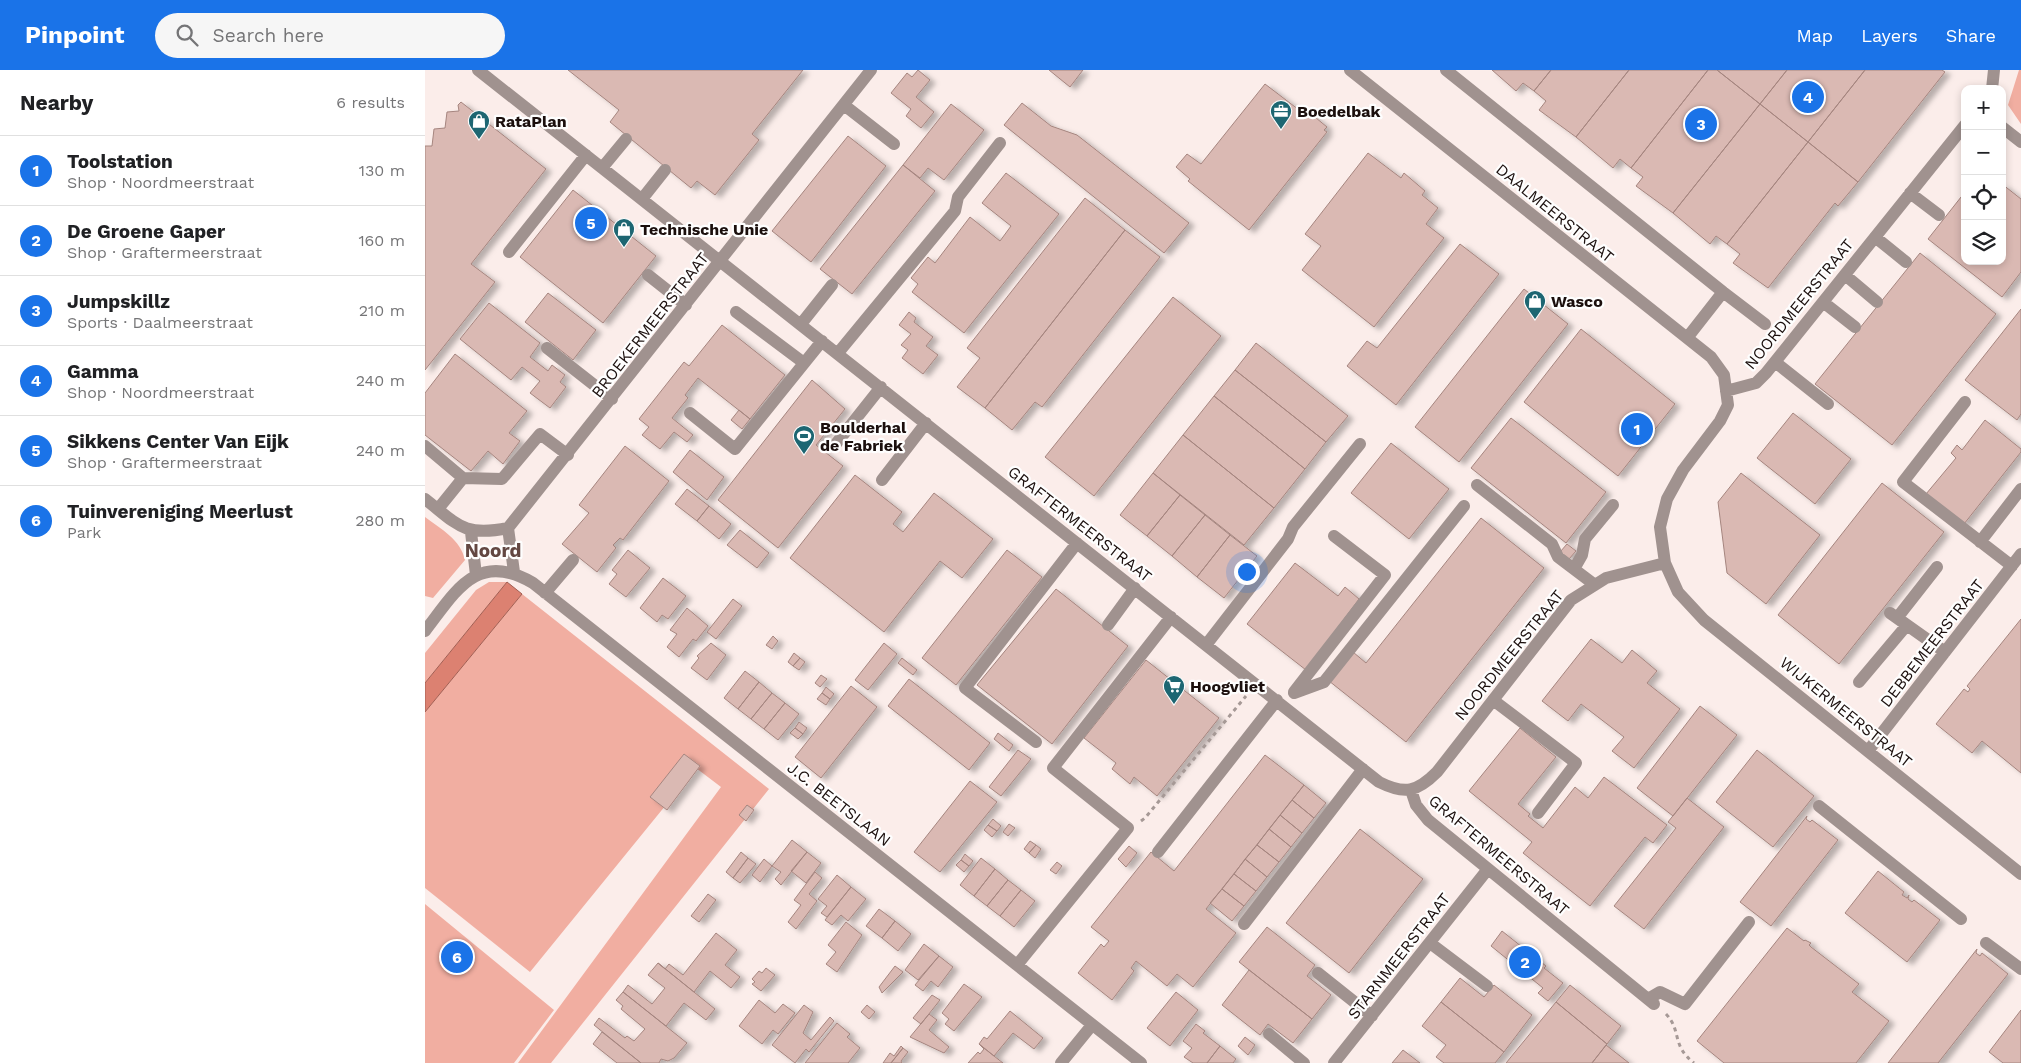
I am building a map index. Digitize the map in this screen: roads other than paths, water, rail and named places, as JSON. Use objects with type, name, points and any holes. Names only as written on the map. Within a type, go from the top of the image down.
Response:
[{"type":"street","name":"GRAFTERMEERSTRAAT","points":[[478,70],[1379,782],[1395,790],[1411,790],[1415,805],[1428,820],[1651,1001],[1660,992],[1685,1004],[1749,922]]},
{"type":"street","name":"BROEKERMEERSTRAAT","points":[[508,528],[687,305],[871,70]]},
{"type":"street","name":"DAALMEERSTRAAT","points":[[1350,70],[1711,357],[1723,375],[1726,391]]},
{"type":"street","points":[[1446,70],[1765,324]]},
{"type":"street","points":[[1992,85],[1994,70]]},
{"type":"street","points":[[844,104],[895,144]]},
{"type":"street","name":"NOORDMEERSTRAAT","points":[[1726,391],[1756,383],[1775,362],[1961,130]]},
{"type":"street","points":[[2005,130],[2021,142]]},
{"type":"street","points":[[602,168],[626,139]]},
{"type":"street","points":[[838,353],[955,211],[958,197],[1000,144]]},
{"type":"street","points":[[509,252],[586,155]]},
{"type":"street","points":[[642,199],[665,170]]},
{"type":"street","points":[[1911,193],[1939,216]]},
{"type":"street","points":[[1875,237],[1906,262]]},
{"type":"street","points":[[648,275],[687,305]]},
{"type":"street","points":[[1845,275],[1877,302]]},
{"type":"street","points":[[801,324],[831,285]]},
{"type":"street","points":[[1687,338],[1723,292]]},
{"type":"street","points":[[1823,302],[1855,327]]},
{"type":"street","points":[[737,312],[804,363]]},
{"type":"street","points":[[690,413],[735,449],[822,341]]},
{"type":"street","points":[[547,348],[612,399]]},
{"type":"street","points":[[1775,362],[1828,404]]},
{"type":"street","points":[[835,446],[881,387]]},
{"type":"street","points":[[1665,564],[1660,527],[1667,499],[1683,470],[1720,421],[1728,405],[1726,391]]},
{"type":"street","points":[[1965,402],[1903,482],[2011,566]]},
{"type":"street","points":[[882,480],[926,423]]},
{"type":"street","points":[[425,446],[463,478],[502,479],[539,434],[568,455]]},
{"type":"street","points":[[1207,645],[1288,539],[1293,527],[1360,444]]},
{"type":"street","points":[[438,509],[463,478]]},
{"type":"street","points":[[1477,485],[1552,544],[1558,557],[1595,585]]},
{"type":"street","points":[[1980,542],[2021,489]]},
{"type":"street","points":[[425,499],[471,532],[491,532],[508,528],[514,572],[496,571],[476,575],[463,584],[429,617],[425,631]]},
{"type":"street","points":[[1574,569],[1582,555],[1585,540],[1613,505]]},
{"type":"street","points":[[1157,852],[1280,703],[1294,693],[1324,682],[1464,506]]},
{"type":"street","points":[[471,532],[476,575]]},
{"type":"street","points":[[1294,693],[1385,575],[1334,536]]},
{"type":"street","points":[[1035,742],[965,688],[1077,543]]},
{"type":"street","name":"DEBBEMEERSTRAAT","points":[[1868,751],[2021,554]]},
{"type":"street","points":[[545,593],[573,560]]},
{"type":"street","name":"NOORDMEERSTRAAT","points":[[1411,790],[1424,785],[1437,772],[1571,600],[1606,578],[1665,564]]},
{"type":"street","name":"WIJKERMEERSTRAAT","points":[[1665,564],[1678,592],[1704,620],[2021,874]]},
{"type":"street","points":[[1859,682],[1898,618],[1937,567]]},
{"type":"street","name":"J.C. BEETSLAAN","points":[[514,572],[545,593],[1141,1063]]},
{"type":"street","points":[[1108,625],[1135,588]]},
{"type":"street","points":[[1017,965],[1129,828],[1053,768],[1171,616]]},
{"type":"street","points":[[1898,618],[1945,652]]},
{"type":"street","points":[[1493,700],[1577,762],[1539,813]]},
{"type":"street","points":[[1244,924],[1363,769]]},
{"type":"street","points":[[1819,806],[1961,919]]},
{"type":"street","name":"STARNMEERSTRAAT","points":[[1335,1063],[1488,869]]},
{"type":"street","points":[[1430,943],[1487,986]]},
{"type":"street","points":[[1986,943],[2021,969]]},
{"type":"street","points":[[1318,973],[1372,1016]]},
{"type":"street","points":[[1061,1063],[1092,1025]]},
{"type":"street","points":[[1269,1034],[1304,1063]]},
{"type":"place","name":"Gamma","points":[[1808,97]]},
{"type":"place","name":"Jumpskillz","points":[[1701,124]]},
{"type":"place","name":"Boedelbak","points":[[1281,130]]},
{"type":"place","name":"RataPlan","points":[[479,140]]},
{"type":"place","name":"Sikkens Center Van Eijk","points":[[591,223]]},
{"type":"place","name":"Technische Unie","points":[[624,248]]},
{"type":"place","name":"Wasco","points":[[1535,320]]},
{"type":"place","name":"Toolstation","points":[[1637,429]]},
{"type":"place","name":"Boulderhal de Fabriek","points":[[804,455]]},
{"type":"place","name":"Hoogvliet","points":[[1174,705]]},
{"type":"place","name":"Tuinvereniging Meerlust","points":[[457,957]]},
{"type":"place","name":"De Groene Gaper","points":[[1525,962]]},
{"type":"district","name":"Noord","points":[[493,550]]}]
